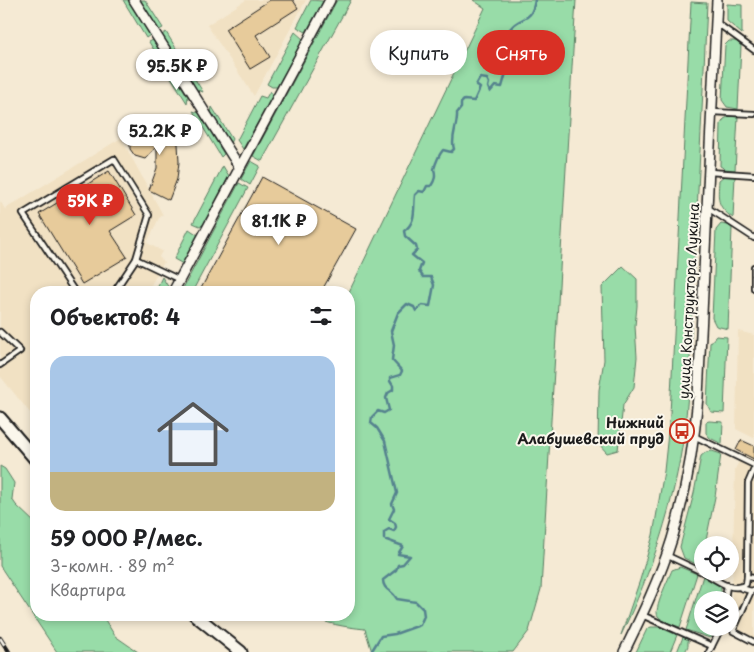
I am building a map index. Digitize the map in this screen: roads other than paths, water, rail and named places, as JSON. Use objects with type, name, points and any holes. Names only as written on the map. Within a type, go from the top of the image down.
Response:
[{"type":"street","points":[[134,0],[240,168]]},
{"type":"street","points":[[176,286],[330,0]]},
{"type":"street","name":"улица Конструктора Лукина","points":[[624,652],[642,615],[666,555],[680,509],[694,436],[698,397],[708,208],[717,0]]},
{"type":"street","points":[[0,418],[30,453]]},
{"type":"street","points":[[202,621],[239,651]]},
{"type":"lane","points":[[716,22],[754,50]]},
{"type":"lane","points":[[712,112],[754,114]]},
{"type":"lane","points":[[71,286],[23,214],[114,159],[149,216],[136,259],[118,286]]},
{"type":"lane","points":[[709,172],[754,174]]},
{"type":"lane","points":[[708,208],[754,238]]},
{"type":"lane","points":[[136,259],[180,280]]},
{"type":"lane","points":[[754,266],[754,288]]},
{"type":"lane","points":[[0,332],[20,351],[0,365]]},
{"type":"lane","points":[[694,436],[754,465]]},
{"type":"lane","points":[[741,588],[746,584],[747,577],[748,483],[754,469]]},
{"type":"lane","points":[[666,555],[694,568]]},
{"type":"lane","points":[[747,577],[754,578]]},
{"type":"lane","points":[[720,581],[733,588],[752,590],[733,631],[754,642]]},
{"type":"lane","points":[[726,591],[727,585]]},
{"type":"lane","points":[[642,615],[712,646]]},
{"type":"lane","points":[[709,652],[717,636]]},
{"type":"waterway","points":[[371,652],[381,636],[395,634],[420,625],[424,616],[423,609],[416,602],[397,599],[383,583],[383,580],[410,556],[398,554],[403,546],[384,539],[384,532],[389,529],[394,531],[396,527],[395,523],[389,519],[394,509],[392,504],[397,493],[385,441],[377,428],[371,423],[372,417],[378,411],[384,413],[389,410],[386,398],[388,393],[393,390],[390,378],[400,375],[402,371],[392,360],[394,345],[391,331],[398,313],[407,304],[414,307],[416,311],[422,305],[430,306],[434,285],[431,277],[423,277],[419,271],[422,263],[412,255],[417,250],[416,246],[405,236],[404,231],[413,219],[415,195],[419,191],[424,192],[427,186],[431,186],[435,178],[434,169],[438,157],[443,150],[451,152],[454,149],[453,136],[457,113],[461,108],[461,103],[464,100],[474,101],[480,88],[476,85],[480,78],[487,79],[490,92],[495,86],[502,87],[506,73],[510,72],[511,68],[509,66],[504,69],[504,63],[516,40],[510,29],[514,24],[531,13],[535,0]]},
{"type":"railway","points":[[0,638],[9,652]]},
{"type":"place","name":"Нижний Алабушевский пруд","points":[[682,431]]}]
